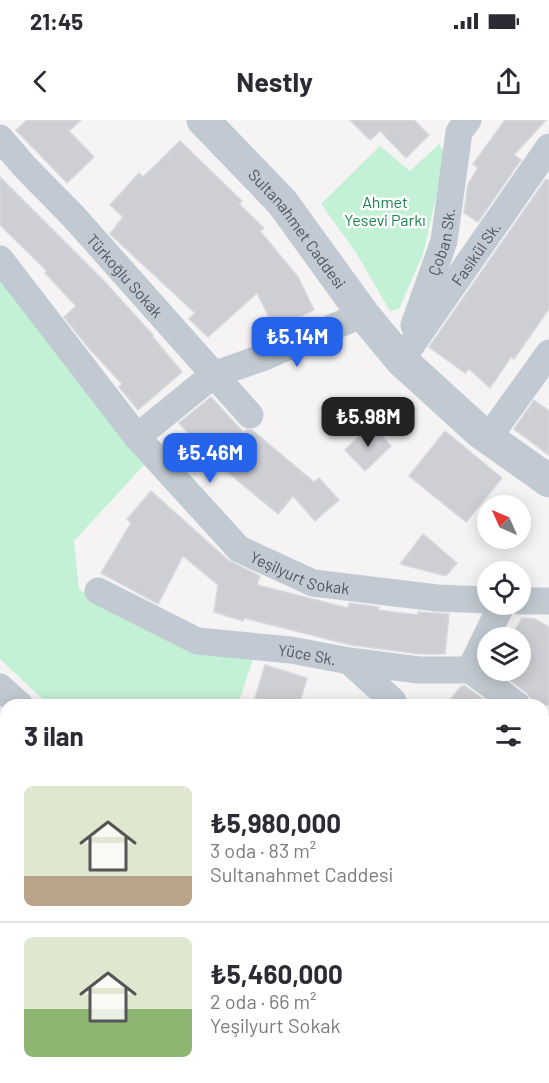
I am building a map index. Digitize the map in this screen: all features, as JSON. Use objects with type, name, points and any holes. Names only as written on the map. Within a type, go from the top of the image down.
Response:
[{"type":"street","name":"Sultanahmet Caddesi","points":[[203,120],[282,202],[363,314],[401,360],[488,438],[549,481]]},
{"type":"street","name":"Çoban Sk.","points":[[401,360],[444,241],[458,124]]},
{"type":"street","name":"Türkoğlu Sokak","points":[[0,138],[74,217],[250,415]]},
{"type":"street","name":"Fasikül Sk.","points":[[401,360],[549,147]]},
{"type":"street","name":"Yeşilyurt Sokak","points":[[0,259],[137,437],[239,549],[313,583],[437,598],[477,600]]},
{"type":"street","points":[[137,437],[213,375],[267,356],[363,314]]},
{"type":"street","points":[[488,438],[549,353]]},
{"type":"street","name":"Yüce Sk.","points":[[98,591],[197,641],[291,650],[349,661],[419,670],[470,670]]},
{"type":"street","points":[[531,601],[549,602]]},
{"type":"street","points":[[497,615],[470,670],[509,699]]},
{"type":"street","points":[[349,661],[391,699]]},
{"type":"street","points":[[0,687],[13,699]]},
{"type":"green space","name":"Ahmet Yesevi Parkı","points":[[439,144],[446,154],[423,254],[399,309],[390,311],[355,251],[321,204],[380,146],[410,171]]},
{"type":"green space","points":[[0,273],[144,465],[74,541],[79,590],[186,644],[254,656],[238,699],[43,699],[0,659]]},
{"type":"building","points":[[27,120],[81,120],[69,131],[94,157],[67,183],[16,130]]},
{"type":"building","points":[[350,120],[414,120],[429,135],[406,158],[380,131],[370,140]]},
{"type":"building","points":[[505,120],[546,120],[514,155],[521,160],[478,222],[464,213],[468,184],[478,168],[473,164]]},
{"type":"building","points":[[180,141],[242,201],[239,204],[264,228],[260,231],[298,277],[314,310],[275,329],[257,293],[208,337],[189,319],[195,313],[110,234],[123,217],[110,205],[139,173],[143,177]]},
{"type":"building","points":[[0,177],[104,281],[153,335],[182,372],[138,410],[119,387],[122,384],[64,317],[76,306],[45,273],[47,271],[0,225]]},
{"type":"building","points":[[546,179],[549,181],[549,309],[514,359],[511,357],[490,388],[469,369],[465,373],[429,347]]},
{"type":"building","points":[[211,397],[244,433],[246,430],[252,430],[314,482],[319,478],[339,500],[315,521],[293,496],[278,514],[212,459],[179,423]]},
{"type":"building","points":[[534,400],[549,411],[549,455],[514,429]]},
{"type":"building","points":[[371,424],[391,446],[365,471],[345,450]]},
{"type":"building","points":[[445,431],[502,478],[488,495],[477,495],[477,509],[466,522],[409,476]]},
{"type":"building","points":[[151,491],[228,560],[260,576],[257,585],[348,608],[349,603],[379,607],[378,610],[418,615],[418,612],[449,614],[445,654],[420,654],[351,645],[244,618],[243,621],[214,612],[218,585],[183,556],[158,604],[101,573],[131,523],[127,519]]},
{"type":"building","points":[[423,534],[457,563],[446,576],[400,564]]},
{"type":"building","points":[[522,618],[535,619],[549,627],[549,699],[531,699],[511,681],[531,681],[531,627],[517,627]]},
{"type":"building","points":[[265,665],[307,678],[301,699],[255,698]]},
{"type":"building","points":[[461,686],[465,686],[483,699],[451,699]]}]
